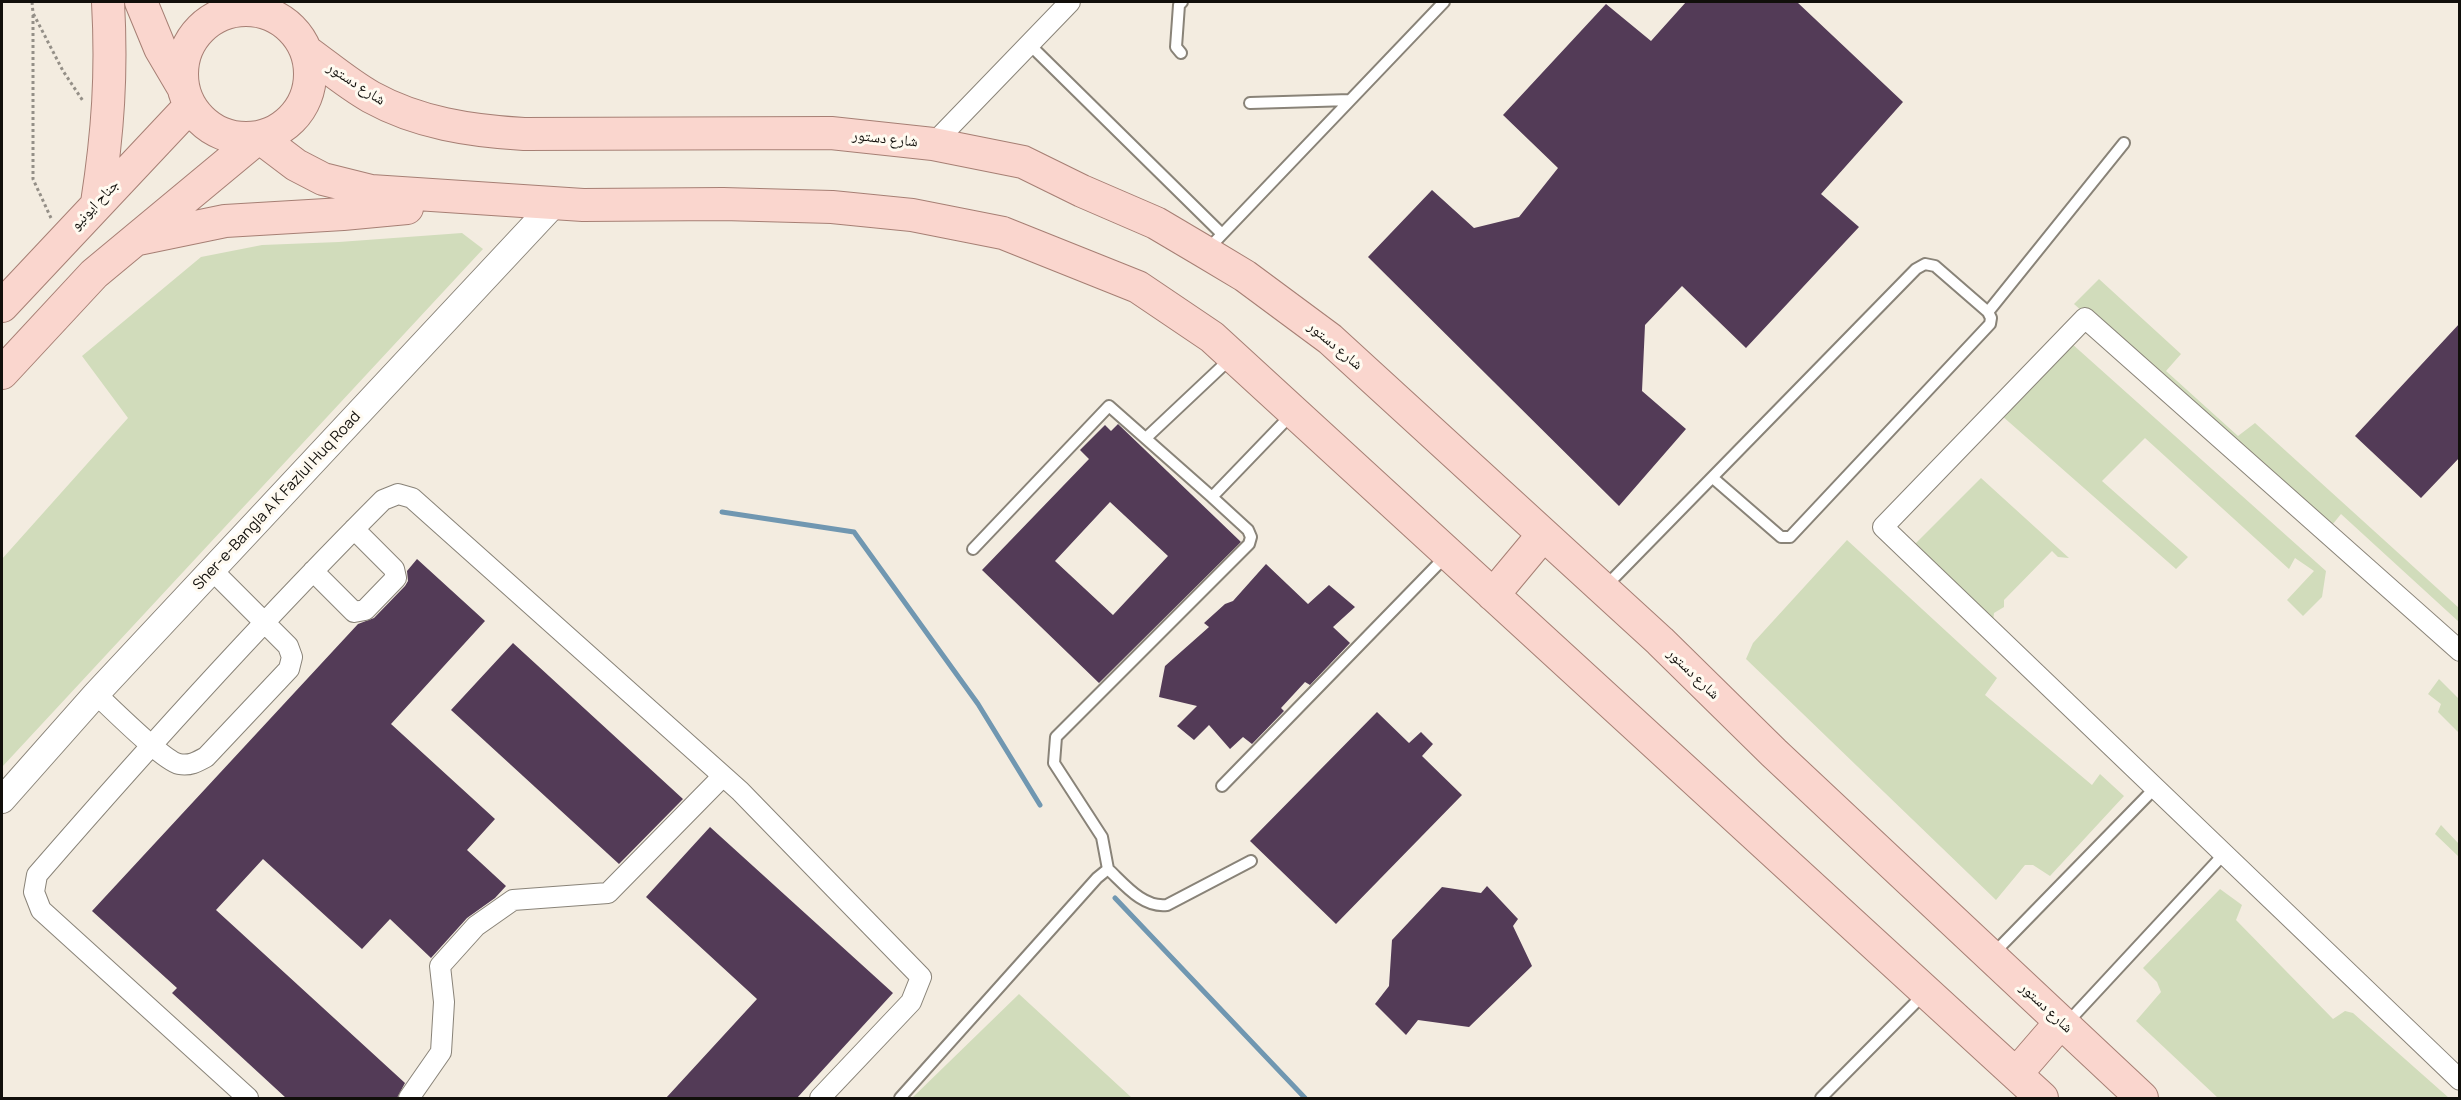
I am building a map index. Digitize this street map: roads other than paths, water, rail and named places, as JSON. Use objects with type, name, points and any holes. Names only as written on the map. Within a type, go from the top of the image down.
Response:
[{"type":"main road","points":[[97,203],[110,105],[111,49],[108,2]]},
{"type":"main road","points":[[141,2],[160,48],[186,97],[202,122],[219,132],[238,138],[259,137],[276,131],[291,120],[303,105],[309,87],[310,69],[306,51],[298,35],[285,23],[250,6],[214,18],[198,31],[187,48],[182,68],[186,97]]},
{"type":"main road","name":"شارع دستور","points":[[306,51],[369,96],[402,112],[442,124],[480,131],[612,135],[831,133],[933,144],[1023,162],[1156,223],[1214,243],[1245,276],[1330,339],[1660,641],[1774,753],[2142,1098]]},
{"type":"main road","name":"جناح ایونیو","points":[[2,306],[97,203],[186,97]]},
{"type":"main road","points":[[259,137],[296,165],[323,178],[371,191],[555,203],[832,207],[912,215],[1003,233],[1138,287],[1212,337],[2042,1098]]},
{"type":"main road","points":[[2,373],[94,274],[259,137]]},
{"type":"main road","points":[[134,239],[225,221],[416,207],[467,197]]},
{"type":"main road","points":[[1493,595],[1543,535]]},
{"type":"main road","points":[[2016,1074],[2063,1024]]},
{"type":"street","points":[[933,144],[1070,2]]},
{"type":"street","name":"Sher-e-Bangla A K Fazlul Huq Road","points":[[2,800],[96,694],[555,203]]},
{"type":"street","points":[[2460,651],[2085,318],[1883,528],[2460,1080]]},
{"type":"street","points":[[248,1098],[41,910],[34,892],[37,875],[150,744],[264,621],[383,500],[398,494],[412,498],[723,776],[921,977],[911,1002],[820,1098]]},
{"type":"street","points":[[313,571],[354,612],[365,610],[396,578],[394,569],[354,529]]},
{"type":"street","points":[[96,694],[150,744],[176,764],[190,765],[206,757],[289,669],[292,657],[288,646],[212,570]]},
{"type":"street","points":[[409,1098],[441,1052],[444,1002],[440,966],[476,926],[513,900],[608,893],[723,776]]},
{"type":"lane","points":[[1181,53],[1176,47],[1179,5],[1182,2]]},
{"type":"lane","points":[[1029,44],[1214,243],[1444,2]]},
{"type":"lane","points":[[1250,103],[1350,100]]},
{"type":"lane","points":[[1988,312],[2124,143]]},
{"type":"lane","points":[[1603,590],[1917,269],[1925,264],[1935,266],[1988,312],[1991,318],[1990,324],[1790,537],[1781,537],[1713,478]]},
{"type":"lane","points":[[1146,438],[1233,357]]},
{"type":"lane","points":[[973,549],[1109,406],[1248,530],[1251,537],[1249,544],[1056,737],[1054,763],[1102,837],[1108,869],[1144,900],[1157,906],[1167,905],[1251,861]]},
{"type":"lane","points":[[1212,497],[1294,412]]},
{"type":"lane","points":[[1222,786],[1448,554]]},
{"type":"lane","points":[[1991,957],[2154,789]]},
{"type":"lane","points":[[2063,1024],[2223,855]]},
{"type":"lane","points":[[900,1098],[1097,878],[1108,869]]},
{"type":"lane","points":[[1821,1098],[1926,992]]},
{"type":"waterway","points":[[722,512],[854,532],[978,704],[1040,805]]},
{"type":"waterway","points":[[1115,898],[1305,1098]]}]
